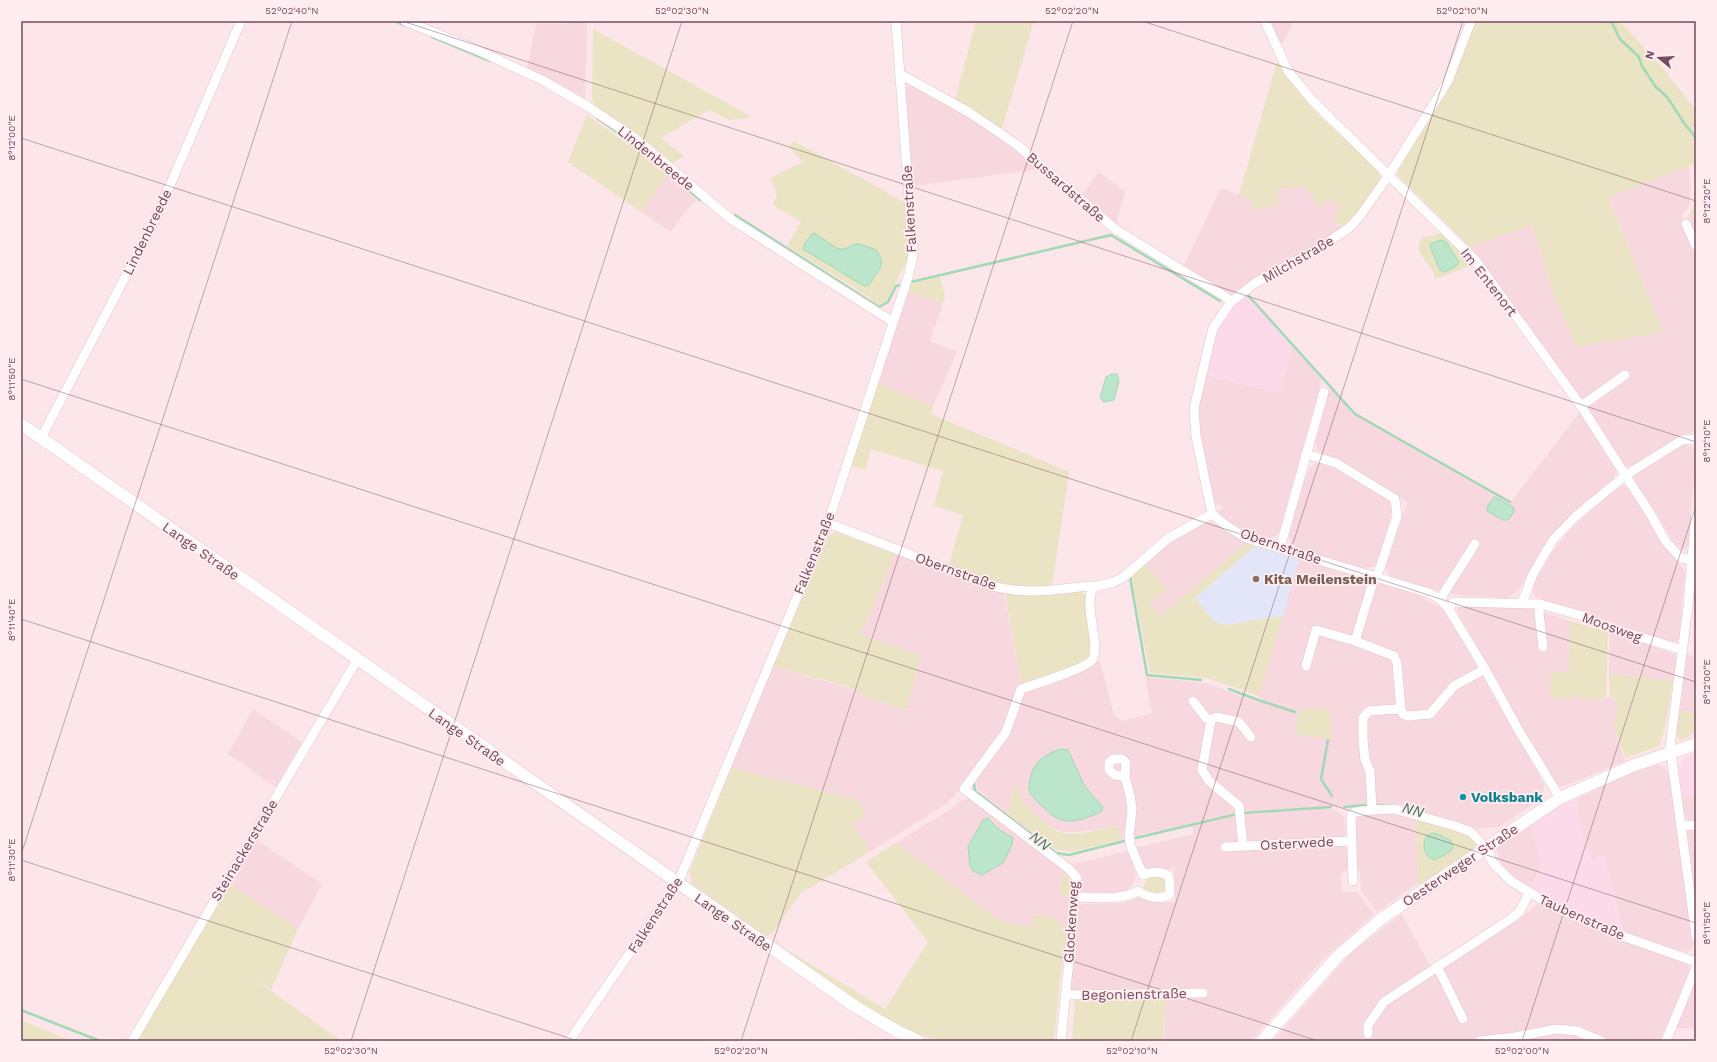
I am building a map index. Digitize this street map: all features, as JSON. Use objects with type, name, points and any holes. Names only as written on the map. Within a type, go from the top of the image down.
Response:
[{"type":"street","name":"Lindenbreede","points":[[41,438],[155,220],[241,21]]},
{"type":"street","name":"Lindenbreede","points":[[405,21],[475,49],[544,81],[587,106],[636,138],[732,220],[893,322]]},
{"type":"street","name":"Falkenstraße","points":[[569,1041],[678,884],[828,523],[909,274],[913,255],[896,21]]},
{"type":"street","name":"Im Entenort","points":[[1265,21],[1288,71],[1313,101],[1476,260],[1581,406],[1626,475],[1666,542],[1681,558],[1692,560]]},
{"type":"street","name":"Milchstraße","points":[[1212,514],[1196,436],[1194,408],[1213,328],[1231,302],[1255,284],[1318,249],[1349,228],[1360,216],[1389,175],[1448,81],[1471,21]]},
{"type":"street","name":"Bussardstraße","points":[[900,74],[967,111],[1016,144],[1114,229],[1226,297],[1231,302]]},
{"type":"street","points":[[1686,224],[1696,246]]},
{"type":"street","points":[[1581,406],[1625,375]]},
{"type":"street","points":[[1280,548],[1324,392]]},
{"type":"street","name":"Lange Straße","points":[[21,424],[856,1007],[895,1030],[918,1041]]},
{"type":"street","points":[[1522,603],[1533,574],[1553,540],[1576,516],[1626,475],[1682,440],[1696,439]]},
{"type":"street","points":[[1306,454],[1336,463],[1396,500],[1397,516],[1372,585],[1355,640]]},
{"type":"street","points":[[1696,512],[1683,650],[1671,738],[1671,752],[1696,937]]},
{"type":"street","name":"Obernstraße","points":[[828,523],[965,576],[1012,591],[1034,592],[1088,586],[1093,587],[1114,582],[1125,576],[1167,539],[1212,514],[1246,538],[1429,593],[1440,599],[1448,608],[1485,669],[1519,731],[1560,798]]},
{"type":"street","points":[[1440,599],[1475,544]]},
{"type":"street","name":"Glockenweg","points":[[1061,1041],[1077,878],[1069,869],[964,789],[1006,732],[1021,689],[1083,666],[1092,659],[1095,649],[1090,593],[1093,587]]},
{"type":"street","name":"Moosweg","points":[[1448,608],[1454,602],[1540,604],[1586,617],[1601,625],[1683,650]]},
{"type":"street","points":[[1540,604],[1539,613],[1543,647]]},
{"type":"street","points":[[1306,666],[1316,630],[1355,640],[1394,656],[1397,663],[1401,710],[1402,714],[1407,716],[1430,714],[1454,686],[1485,669]]},
{"type":"street","name":"Steinackerstraße","points":[[132,1041],[357,660]]},
{"type":"street","points":[[1193,701],[1206,718],[1211,720],[1216,717],[1239,722],[1251,737]]},
{"type":"street","points":[[1372,810],[1370,771],[1365,760],[1363,718],[1369,711],[1396,708],[1401,710]]},
{"type":"street","name":"Osterwede","points":[[1211,720],[1202,770],[1209,781],[1239,806],[1243,846]]},
{"type":"street","name":"Oesterweger Straße","points":[[1262,1041],[1338,956],[1358,937],[1381,919],[1560,798],[1632,766],[1696,744]]},
{"type":"street","points":[[1076,897],[1122,897],[1138,891],[1143,875],[1131,847],[1129,836],[1132,809],[1130,795],[1124,777]]},
{"type":"street","name":"Osterwede","points":[[1353,881],[1351,815],[1355,812],[1394,809],[1471,832],[1486,848]]},
{"type":"street","points":[[1681,826],[1696,825]]},
{"type":"street","name":"Osterwede","points":[[1224,847],[1351,841]]},
{"type":"street","name":"Taubenstraße","points":[[1486,848],[1493,863],[1511,881],[1554,907],[1625,937],[1696,962]]},
{"type":"street","points":[[1138,891],[1152,898],[1166,897],[1170,894],[1169,876],[1165,873],[1143,875]]},
{"type":"street","points":[[1368,1034],[1368,1025],[1384,1002],[1512,918],[1520,911],[1529,893]]},
{"type":"street","points":[[1437,966],[1463,1019]]},
{"type":"street","points":[[1666,1041],[1696,968]]},
{"type":"street","name":"Begonienstraße","points":[[1065,995],[1203,993]]},
{"type":"street","points":[[1480,1041],[1515,1037],[1557,1029],[1577,1031],[1601,1041]]},
{"type":"shaded area","points":[[587,21],[585,99],[527,69],[536,24],[561,24]]},
{"type":"shaded area","points":[[976,21],[1034,21],[1002,129],[955,100]]},
{"type":"shaded area","points":[[1269,21],[1294,21],[1284,41],[1280,44]]},
{"type":"shaded area","points":[[1475,21],[1620,21],[1662,67],[1696,110],[1696,185],[1693,165],[1608,197],[1663,332],[1577,347],[1553,293],[1532,225],[1470,247],[1398,176],[1399,166]]},
{"type":"shaded area","points":[[593,29],[752,117],[729,120],[709,110],[661,138],[684,156],[671,164],[595,106],[592,98]]},
{"type":"shaded area","points":[[1277,61],[1298,92],[1310,106],[1379,171],[1380,181],[1354,217],[1343,226],[1332,221],[1341,207],[1329,198],[1321,209],[1305,187],[1277,189],[1278,205],[1254,210],[1252,200],[1239,195]]},
{"type":"shaded area","points":[[914,86],[985,128],[1030,160],[1040,169],[912,186],[905,87]]},
{"type":"shaded area","points":[[587,115],[641,153],[667,175],[641,212],[568,162]]},
{"type":"shaded area","points":[[794,141],[906,203],[909,256],[887,301],[879,306],[869,297],[787,246],[801,222],[773,205],[777,193],[770,178],[803,162],[789,147]]},
{"type":"shaded area","points":[[1689,166],[1691,184],[1690,204],[1682,215],[1683,220],[1696,214],[1696,432],[1683,434],[1632,467],[1626,466],[1549,354],[1546,352],[1470,247],[1532,225],[1553,293],[1663,332],[1608,196]]},
{"type":"shaded area","points":[[1099,172],[1125,192],[1117,220],[1119,228],[1082,195]]},
{"type":"shaded area","points":[[667,175],[697,201],[691,205],[670,232],[641,212]]},
{"type":"shaded area","points":[[1305,187],[1321,209],[1329,198],[1341,207],[1337,225],[1343,226],[1316,247],[1236,293],[1227,293],[1183,267],[1221,188],[1252,200],[1277,189]]},
{"type":"shaded area","points":[[1696,195],[1696,214],[1689,217],[1695,203]]},
{"type":"shaded area","points":[[813,233],[820,236],[836,248],[842,249],[857,244],[876,250],[882,260],[880,268],[869,285],[864,286],[803,249],[805,243]]},
{"type":"shaded area","points":[[1442,233],[1473,265],[1435,279],[1432,270],[1420,253],[1419,246],[1422,238]]},
{"type":"shaded area","points":[[1441,240],[1446,242],[1459,262],[1456,266],[1445,272],[1440,270],[1430,246],[1432,243]]},
{"type":"shaded area","points":[[940,277],[945,297],[943,303],[907,291],[910,284]]},
{"type":"shaded area","points":[[907,291],[943,303],[930,341],[957,352],[933,406],[877,383]]},
{"type":"shaded area","points":[[1246,295],[1293,347],[1280,393],[1205,375],[1216,329],[1230,310]]},
{"type":"shaded area","points":[[1293,347],[1322,379],[1280,529],[1276,536],[1265,539],[1251,534],[1225,519],[1217,510],[1223,509],[1221,504],[1215,505],[1199,437],[1197,410],[1205,375],[1280,393]]},
{"type":"shaded area","points":[[1112,374],[1117,374],[1119,381],[1114,400],[1104,402],[1100,398],[1106,377]]},
{"type":"shaded area","points":[[877,383],[933,406],[931,414],[1069,472],[1052,586],[1024,587],[999,583],[949,565],[963,515],[934,506],[943,471],[871,449],[865,470],[850,466]]},
{"type":"shaded area","points":[[1330,388],[1355,412],[1510,503],[1580,412],[1615,465],[1616,472],[1613,480],[1550,538],[1520,588],[1514,594],[1506,598],[1456,595],[1390,577],[1385,565],[1399,520],[1408,503],[1346,464],[1325,455],[1318,450],[1315,444]]},
{"type":"shaded area","points":[[1683,445],[1691,446],[1694,449],[1696,456],[1688,546],[1686,549],[1682,549],[1675,544],[1652,506],[1634,481],[1635,475]]},
{"type":"shaded area","points":[[1321,463],[1343,472],[1386,499],[1391,504],[1391,515],[1378,561],[1372,567],[1361,568],[1298,549],[1290,542],[1289,535],[1307,472],[1314,464]]},
{"type":"shaded area","points":[[1619,485],[1630,490],[1660,541],[1685,571],[1679,639],[1674,643],[1582,612],[1541,601],[1536,598],[1533,592],[1534,584],[1551,554],[1569,531]]},
{"type":"shaded area","points":[[1495,497],[1513,507],[1514,512],[1508,520],[1503,520],[1487,511],[1488,505]]},
{"type":"shaded area","points":[[1206,522],[1213,523],[1246,543],[1160,616],[1150,604],[1145,564],[1168,543]]},
{"type":"shaded area","points":[[836,532],[895,554],[861,635],[921,655],[907,710],[862,696],[862,692],[819,678],[818,680],[773,665],[826,537]]},
{"type":"shaded area","points":[[1246,543],[1255,546],[1195,598],[1213,621],[1225,625],[1283,616],[1259,696],[1207,678],[1150,673],[1131,575],[1145,564],[1167,589],[1150,604],[1160,616]]},
{"type":"shaded area","name":"Kita Meilenstein","points":[[1255,546],[1299,559],[1283,616],[1225,625],[1213,621],[1195,598]]},
{"type":"shaded area","points":[[895,554],[1004,593],[1021,684],[998,738],[955,795],[945,805],[868,853],[867,846],[853,824],[858,800],[731,768],[773,665],[818,681],[819,679],[862,692],[861,696],[907,710],[921,655],[861,635]]},
{"type":"shaded area","points":[[1299,559],[1413,593],[1445,610],[1544,784],[1543,798],[1499,827],[1473,829],[1400,804],[1384,803],[1234,813],[1121,840],[1117,826],[1079,832],[1063,832],[1050,827],[1026,806],[1019,796],[1018,785],[1014,785],[1008,814],[977,789],[976,781],[991,757],[1021,696],[1028,690],[1100,661],[1114,715],[1122,721],[1152,713],[1145,677],[1206,683],[1257,702]]},
{"type":"shaded area","points":[[1080,591],[1086,595],[1092,650],[1089,657],[1082,663],[1021,684],[1005,593],[1035,596]]},
{"type":"shaded area","points":[[1465,605],[1531,608],[1570,621],[1569,672],[1551,700],[1581,696],[1582,701],[1610,697],[1617,699],[1617,712],[1613,726],[1625,761],[1562,787],[1554,783],[1457,612],[1458,608]]},
{"type":"shaded area","points":[[1570,621],[1608,632],[1606,698],[1582,701],[1581,696],[1551,700],[1550,673],[1569,672]]},
{"type":"shaded area","points":[[1610,632],[1674,654],[1677,661],[1673,681],[1609,673]]},
{"type":"shaded area","points":[[1696,642],[1696,714],[1680,711],[1687,655],[1694,656]]},
{"type":"shaded area","points":[[1609,673],[1673,681],[1665,728],[1659,746],[1626,758],[1613,726],[1617,712],[1617,699],[1610,697]]},
{"type":"shaded area","points":[[1330,708],[1332,740],[1295,734],[1299,709]]},
{"type":"shaded area","points":[[253,709],[302,742],[276,787],[228,754]]},
{"type":"shaded area","points":[[1680,711],[1696,714],[1696,732],[1691,734],[1689,737],[1680,740],[1675,732]]},
{"type":"shaded area","points":[[1060,749],[1068,750],[1085,787],[1103,807],[1101,812],[1077,820],[1062,820],[1050,814],[1032,796],[1029,791],[1029,786],[1031,774],[1036,764],[1044,757]]},
{"type":"shaded area","points":[[1696,753],[1696,795],[1682,797],[1678,768],[1684,758]]},
{"type":"shaded area","points":[[1655,765],[1662,766],[1669,774],[1693,945],[1692,949],[1688,952],[1661,946],[1623,932],[1615,901],[1616,898],[1603,856],[1592,860],[1581,829],[1576,799],[1628,774]]},
{"type":"shaded area","points":[[731,768],[858,800],[866,815],[853,824],[867,846],[868,853],[801,893],[772,934],[766,936],[692,884],[690,871]]},
{"type":"shaded area","points":[[1014,785],[1018,786],[1021,798],[1025,804],[1054,830],[1062,833],[1075,834],[1117,826],[1121,840],[1071,852],[1054,849],[1008,814]]},
{"type":"shaded area","points":[[1696,795],[1696,822],[1689,821],[1685,817],[1682,797]]},
{"type":"shaded area","points":[[970,798],[1069,872],[1068,876],[1061,875],[1060,895],[1073,896],[1068,930],[1054,917],[1035,914],[1031,927],[1002,922],[896,843],[949,810],[962,800]]},
{"type":"shaded area","points":[[1576,800],[1581,829],[1592,860],[1603,855],[1616,898],[1613,899],[1622,930],[1555,903],[1530,887],[1542,866],[1531,826],[1560,805]]},
{"type":"shaded area","points":[[1331,808],[1344,817],[1346,833],[1341,838],[1341,844],[1347,849],[1348,869],[1341,874],[1342,892],[1357,892],[1374,914],[1323,959],[1251,1041],[1164,1041],[1167,995],[1073,993],[1070,990],[1078,906],[1084,904],[1124,903],[1139,897],[1154,902],[1175,902],[1174,869],[1147,869],[1143,865],[1135,848],[1194,834],[1192,826],[1237,815]]},
{"type":"shaded area","points":[[1394,813],[1416,820],[1418,883],[1377,912],[1361,891],[1360,872],[1357,869],[1353,824],[1359,815]]},
{"type":"shaded area","points":[[988,818],[998,829],[1013,838],[1004,862],[982,875],[973,871],[970,866],[968,847],[983,820]]},
{"type":"shaded area","points":[[1416,820],[1439,825],[1465,834],[1476,844],[1471,853],[1421,886],[1418,883]]},
{"type":"shaded area","points":[[1531,826],[1542,866],[1530,887],[1519,881],[1503,867],[1499,860],[1497,851],[1498,847]]},
{"type":"shaded area","points":[[1689,829],[1696,829],[1696,898],[1687,833]]},
{"type":"shaded area","points":[[1434,833],[1450,840],[1453,846],[1451,851],[1435,860],[1427,855],[1424,846],[1426,837],[1429,834]]},
{"type":"shaded area","points":[[255,839],[322,884],[298,929],[230,884]]},
{"type":"shaded area","points":[[896,843],[1002,922],[1031,927],[1035,914],[1054,917],[1068,930],[1060,979],[1054,1041],[940,1041],[899,1029],[776,948],[778,939],[779,945],[885,1009],[928,942],[866,862]]},
{"type":"shaded area","points":[[1129,851],[1136,874],[1132,886],[1123,893],[1084,892],[1080,889],[1069,865]]},
{"type":"shaded area","points":[[1069,872],[1072,877],[1073,896],[1060,895],[1061,875],[1068,876]]},
{"type":"shaded area","points":[[1150,876],[1162,877],[1167,880],[1168,889],[1164,895],[1145,892],[1143,888],[1147,878]]},
{"type":"shaded area","points":[[230,884],[298,929],[271,990],[245,973],[342,1041],[135,1041]]},
{"type":"shaded area","points":[[1538,904],[1687,963],[1690,969],[1660,1041],[1273,1041],[1351,953],[1402,914],[1434,973],[1530,911]]},
{"type":"shaded area","points":[[1696,979],[1696,1029],[1677,1028]]},
{"type":"shaded area","points":[[1167,997],[1163,1041],[1072,1041],[1075,999]]},
{"type":"shaded area","points":[[21,1020],[72,1041],[21,1041]]},
{"type":"waterway","points":[[395,21],[403,25]]},
{"type":"waterway","points":[[1611,21],[1620,39],[1639,57],[1642,66],[1655,86],[1667,97],[1696,138]]},
{"type":"waterway","points":[[432,37],[490,61]]},
{"type":"waterway","points":[[597,118],[638,147],[700,200]]},
{"type":"waterway","points":[[735,215],[879,307],[888,302],[896,286],[901,285]]},
{"type":"waterway","points":[[911,282],[1111,235],[1220,301]]},
{"type":"waterway","points":[[1247,294],[1355,414],[1510,502]]},
{"type":"waterway","points":[[1130,577],[1147,675],[1201,680]]},
{"type":"waterway","points":[[1229,689],[1295,712]]},
{"type":"waterway","points":[[1328,740],[1321,779],[1332,796]]},
{"type":"waterway","name":"NN","points":[[974,783],[975,791],[1056,853],[1069,855],[1124,841]]},
{"type":"waterway","name":"NN","points":[[1344,807],[1366,805]]},
{"type":"waterway","name":"NN","points":[[1378,805],[1394,805]]},
{"type":"waterway","name":"NN","points":[[1244,813],[1331,807]]},
{"type":"waterway","name":"NN","points":[[1136,838],[1237,814]]},
{"type":"waterway","points":[[21,1010],[100,1041]]},
{"type":"place","name":"Kita Meilenstein","points":[[1256,579]]},
{"type":"place","name":"Volksbank","points":[[1463,797]]}]
